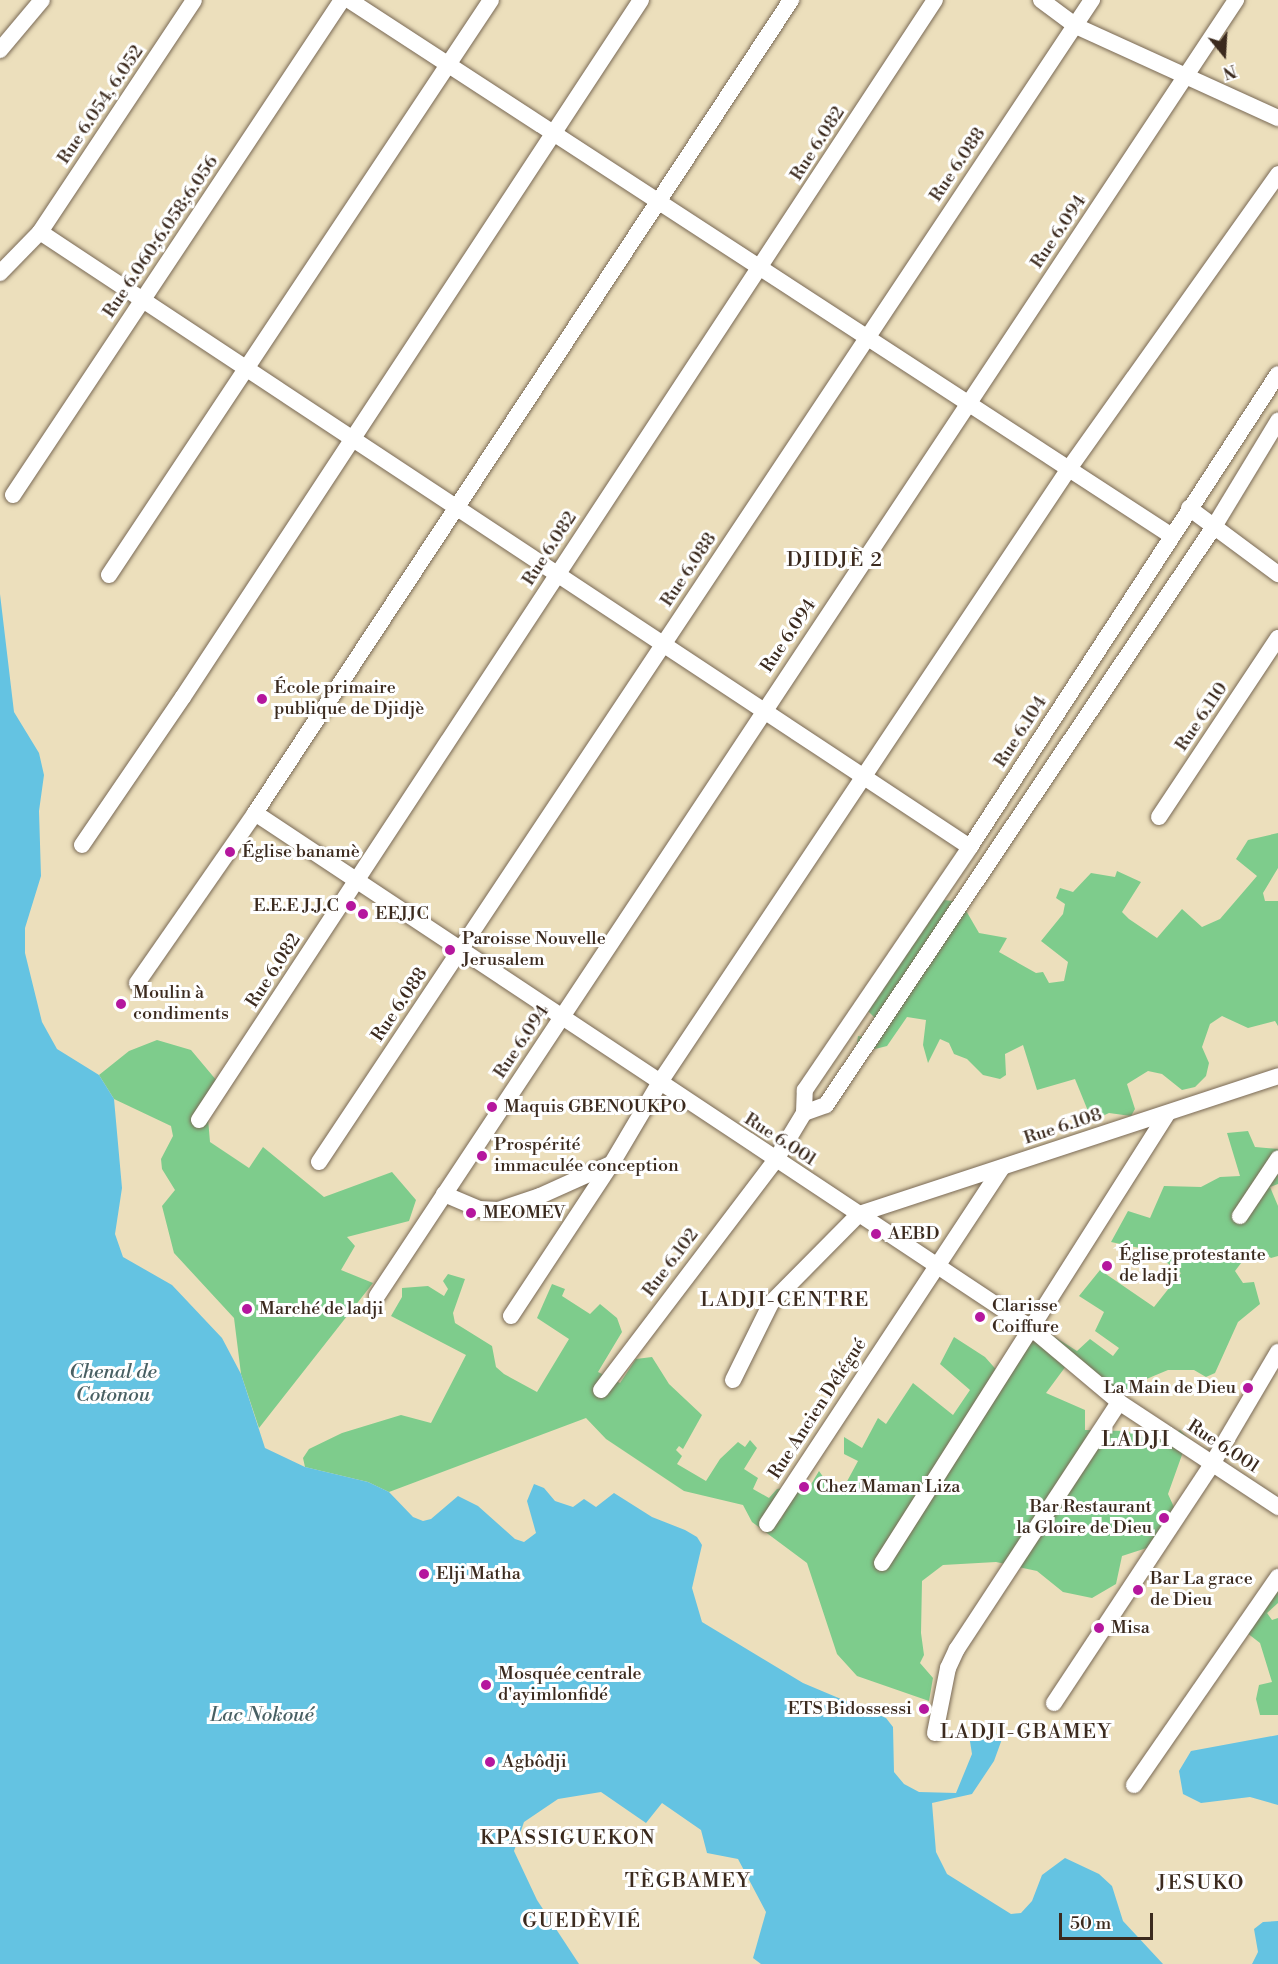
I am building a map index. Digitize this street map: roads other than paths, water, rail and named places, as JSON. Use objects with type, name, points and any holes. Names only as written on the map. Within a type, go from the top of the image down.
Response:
[{"type":"street","points":[[0,50],[42,0]]},
{"type":"street","name":"Rue 6.054, 6.052","points":[[0,273],[40,232],[194,0]]},
{"type":"street","name":"Rue 6.060;6.058;6.056","points":[[13,495],[342,0]]},
{"type":"street","points":[[349,0],[1172,536]]},
{"type":"street","points":[[108,575],[248,370],[446,64],[491,0]]},
{"type":"street","points":[[82,845],[554,134],[640,0]]},
{"type":"street","points":[[137,983],[255,813],[454,507],[791,0]]},
{"type":"street","name":"Rue 6.082","points":[[199,1120],[935,0]]},
{"type":"street","points":[[1041,0],[1076,26],[1189,75],[1278,118]]},
{"type":"street","name":"Rue 6.088","points":[[319,1162],[1092,0]]},
{"type":"street","name":"Rue 6.094","points":[[377,1296],[763,710],[1189,75],[1236,0]]},
{"type":"street","points":[[511,1316],[612,1163],[660,1082],[865,778],[1068,470],[1278,174]]},
{"type":"street","points":[[40,232],[970,847]]},
{"type":"street","name":"Rue 6.104","points":[[775,1161],[804,1113],[805,1090],[970,847],[1278,374]]},
{"type":"street","points":[[804,1113],[826,1105],[1215,525],[1277,423]]},
{"type":"street","points":[[1189,508],[1215,525],[1278,574]]},
{"type":"street","name":"Rue 6.110","points":[[1159,817],[1278,638]]},
{"type":"street","name":"Rue 6.001","points":[[255,813],[775,1161],[1031,1328],[1119,1402],[1278,1507]]},
{"type":"street","name":"Rue 6.108","points":[[859,1214],[1278,1076]]},
{"type":"street","points":[[882,1563],[1167,1114]]},
{"type":"street","points":[[1240,1216],[1278,1159]]},
{"type":"street","name":"Rue 6.102","points":[[601,1390],[775,1161]]},
{"type":"street","points":[[444,1194],[478,1209],[498,1210],[540,1196],[612,1163]]},
{"type":"street","name":"Rue Ancien Délégué","points":[[767,1524],[1002,1167]]},
{"type":"street","points":[[733,1380],[771,1303],[859,1214]]},
{"type":"street","points":[[1054,1703],[1212,1464],[1278,1352]]},
{"type":"street","points":[[935,1733],[948,1668],[961,1640],[1119,1402]]},
{"type":"street","points":[[1134,1785],[1278,1577]]},
{"type":"water","name":"Lac Nokoué","points":[[0,594],[14,712],[39,753],[44,775],[39,811],[41,876],[25,928],[25,953],[42,1022],[57,1049],[99,1075],[114,1099],[122,1188],[115,1234],[123,1257],[172,1285],[222,1338],[241,1374],[265,1448],[305,1467],[368,1482],[389,1492],[413,1517],[423,1521],[431,1519],[458,1496],[478,1506],[515,1539],[524,1542],[536,1533],[527,1501],[534,1484],[544,1488],[555,1501],[573,1507],[584,1499],[596,1507],[614,1493],[652,1517],[685,1530],[697,1537],[702,1545],[692,1588],[702,1622],[803,1683],[886,1718],[893,1727],[894,1772],[904,1784],[919,1792],[956,1793],[972,1754],[969,1735],[993,1731],[1002,1739],[994,1761],[972,1794],[932,1803],[936,1852],[947,1874],[1011,1914],[1021,1913],[1032,1901],[1042,1875],[1065,1858],[1099,1874],[1112,1886],[1123,1921],[1163,1964],[761,1964],[753,1958],[766,1912],[738,1859],[707,1853],[701,1830],[662,1803],[646,1823],[601,1792],[558,1799],[524,1822],[514,1851],[537,1900],[579,1964],[0,1964]]},
{"type":"water","points":[[1278,1735],[1278,1805],[1250,1797],[1201,1803],[1183,1794],[1179,1771],[1191,1751]]},
{"type":"water","points":[[1278,1921],[1278,1964],[1252,1964],[1258,1952],[1254,1929],[1263,1922]]},
{"type":"place","name":"École primaire publique de Djidjè","points":[[262,699]]},
{"type":"place","name":"Église banamè","points":[[230,852]]},
{"type":"place","name":"E.E.E J.J.C","points":[[351,906]]},
{"type":"place","name":"EEJJC","points":[[363,914]]},
{"type":"place","name":"Paroisse Nouvelle Jerusalem","points":[[450,950]]},
{"type":"place","name":"Moulin à condiments","points":[[121,1004]]},
{"type":"place","name":"Maquis GBENOUKPO","points":[[492,1107]]},
{"type":"place","name":"Prospérité immaculée conception","points":[[482,1156]]},
{"type":"place","name":"MEOMEV","points":[[471,1213]]},
{"type":"place","name":"AEBD","points":[[876,1234]]},
{"type":"place","name":"Église protestante de ladji","points":[[1107,1266]]},
{"type":"place","name":"Marché de ladji","points":[[247,1309]]},
{"type":"place","name":"Clarisse Coiffure","points":[[980,1317]]},
{"type":"place","name":"La Main de Dieu","points":[[1248,1388]]},
{"type":"place","name":"Chez Maman Liza","points":[[804,1487]]},
{"type":"place","name":"Bar Restaurant la Gloire de Dieu","points":[[1164,1518]]},
{"type":"place","name":"Elji Matha","points":[[424,1574]]},
{"type":"place","name":"Bar La grace de Dieu","points":[[1138,1590]]},
{"type":"place","name":"Misa","points":[[1099,1628]]},
{"type":"place","name":"Mosquée centrale d'ayimlonfidé","points":[[486,1685]]},
{"type":"place","name":"ETS Bidossessi","points":[[924,1709]]},
{"type":"place","name":"Agbôdji","points":[[490,1762]]},
{"type":"district","name":"DJIDJÈ 2","points":[[835,560]]},
{"type":"district","name":"LADJI-CENTRE","points":[[785,1300]]},
{"type":"district","name":"LADJI","points":[[1136,1440]]},
{"type":"district","name":"LADJI-GBAMEY","points":[[1026,1732]]},
{"type":"district","name":"KPASSIGUEKON","points":[[568,1838]]},
{"type":"district","name":"TÈGBAMEY","points":[[688,1881]]},
{"type":"district","name":"JESUKO","points":[[1201,1883]]},
{"type":"district","name":"GUEDÈVIÉ","points":[[582,1921]]},
{"type":"water label","name":"Chenal de Cotonou","points":[[113,1384]]}]
